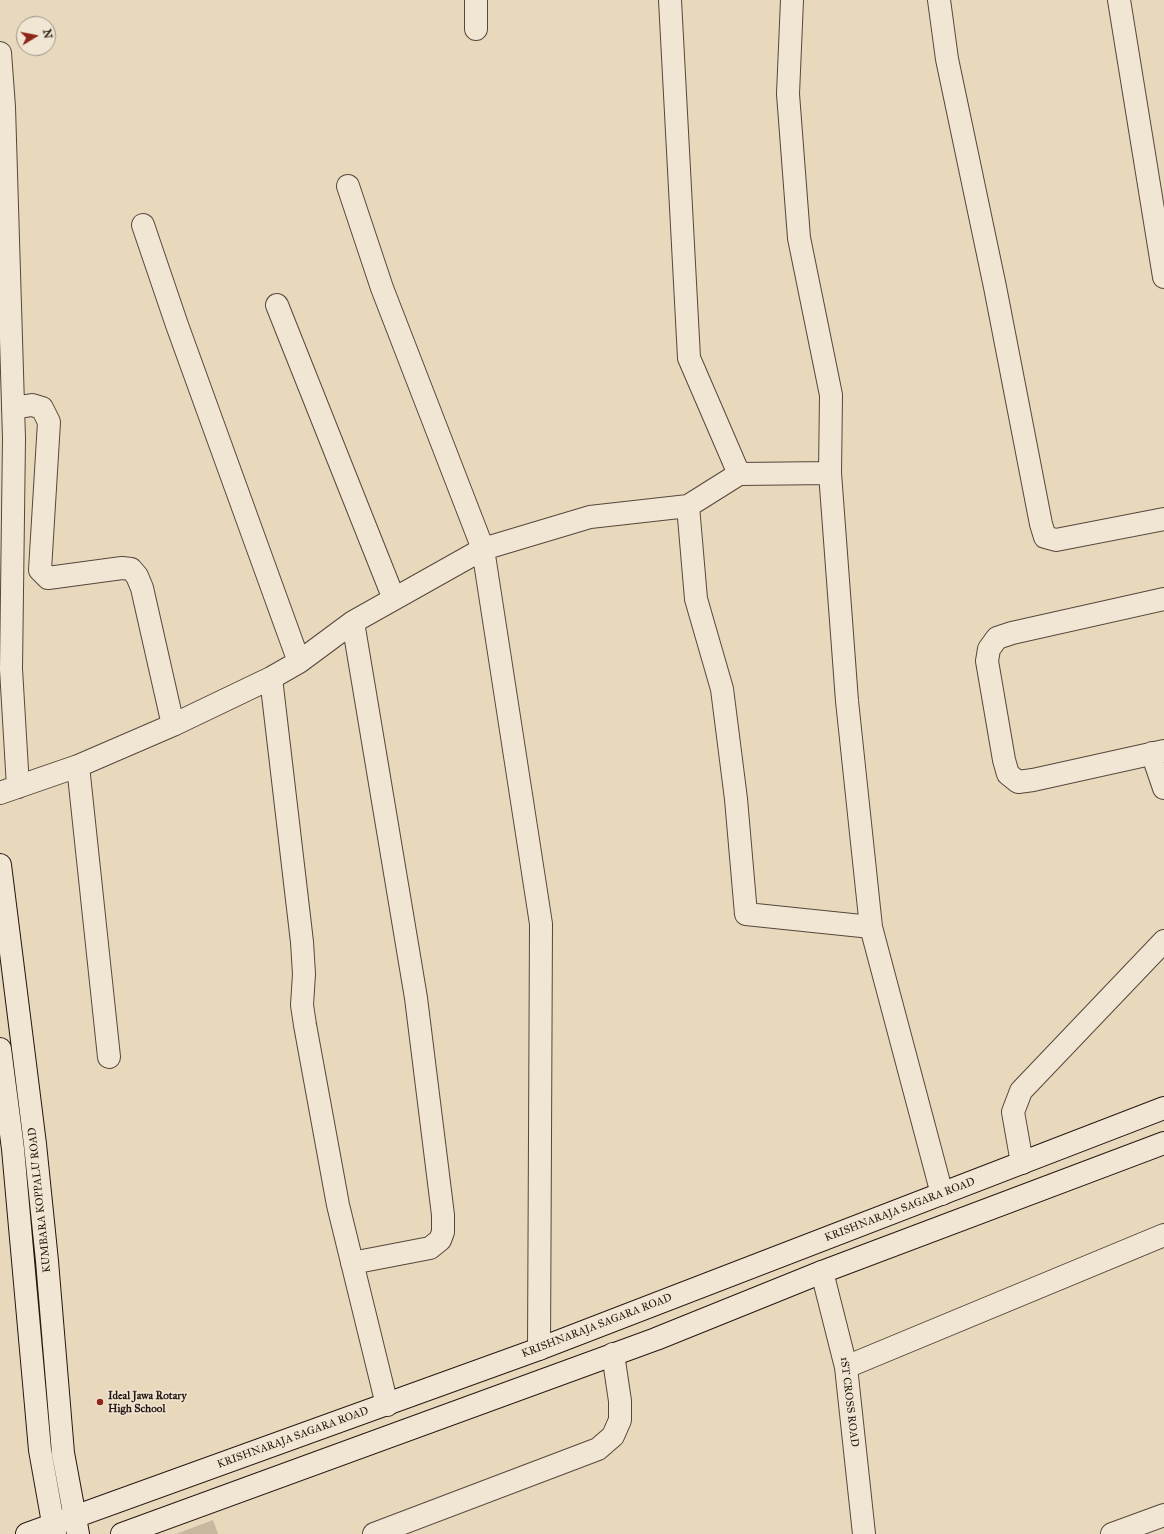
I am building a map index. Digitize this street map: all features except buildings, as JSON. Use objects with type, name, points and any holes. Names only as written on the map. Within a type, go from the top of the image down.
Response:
[{"type":"street","points":[[476,0],[476,29]]},
{"type":"street","points":[[670,0],[688,358],[739,474]]},
{"type":"street","points":[[792,0],[788,94],[799,238],[831,395],[830,473],[847,701],[871,927],[942,1194]]},
{"type":"street","points":[[939,0],[946,59],[995,287],[1040,524],[1045,536],[1056,540],[1164,519]]},
{"type":"street","points":[[1119,0],[1164,277]]},
{"type":"street","points":[[0,53],[4,107],[14,438],[9,790],[78,766],[173,725],[271,678],[299,662],[353,622],[483,549],[590,517],[688,506],[739,474],[830,473]]},
{"type":"street","points":[[348,186],[382,288],[483,549],[541,924],[539,1349]]},
{"type":"street","points":[[143,225],[177,325],[299,662]]},
{"type":"street","points":[[277,305],[394,599]]},
{"type":"street","points":[[13,408],[32,405],[42,408],[49,422],[40,570],[48,578],[122,568],[132,569],[142,588],[173,725]]},
{"type":"street","points":[[688,506],[696,599],[722,689],[736,799],[746,914],[871,927]]},
{"type":"street","points":[[1164,599],[1012,633],[997,638],[989,649],[987,661],[1004,760],[1008,774],[1018,782],[1158,752],[1164,788]]},
{"type":"street","points":[[352,1263],[430,1248],[440,1240],[443,1232],[443,1221],[416,998],[353,622]]},
{"type":"street","points":[[271,678],[302,942],[304,974],[302,1005],[305,1025],[338,1205],[387,1405]]},
{"type":"street","points":[[78,766],[109,1057]]},
{"type":"street","name":"KUMBARA KOPPALU ROAD","points":[[0,865],[35,1144],[47,1261],[63,1453],[76,1525]]},
{"type":"street","points":[[1022,1163],[1013,1112],[1021,1091],[1164,941]]},
{"type":"street","name":"KUMBARA KOPPALU ROAD","points":[[0,1049],[13,1149],[40,1450],[54,1529]]},
{"type":"street","name":"KRISHNARAJA SAGARA ROAD","points":[[27,1534],[76,1525],[387,1405],[539,1349],[1164,1108]]},
{"type":"street","points":[[122,1534],[613,1354],[822,1272],[1164,1143]]},
{"type":"street","points":[[846,1367],[1164,1235]]},
{"type":"street","name":"1ST CROSS ROAD","points":[[822,1272],[846,1367],[864,1534]]},
{"type":"street","points":[[374,1534],[598,1449],[613,1436],[620,1420],[620,1401],[613,1354]]},
{"type":"street","points":[[1112,1534],[1164,1515]]},
{"type":"shaded area","points":[[213,1520],[218,1534],[176,1534]]},
{"type":"place","name":"Ideal Jawa Rotary High School","points":[[100,1402]]}]
